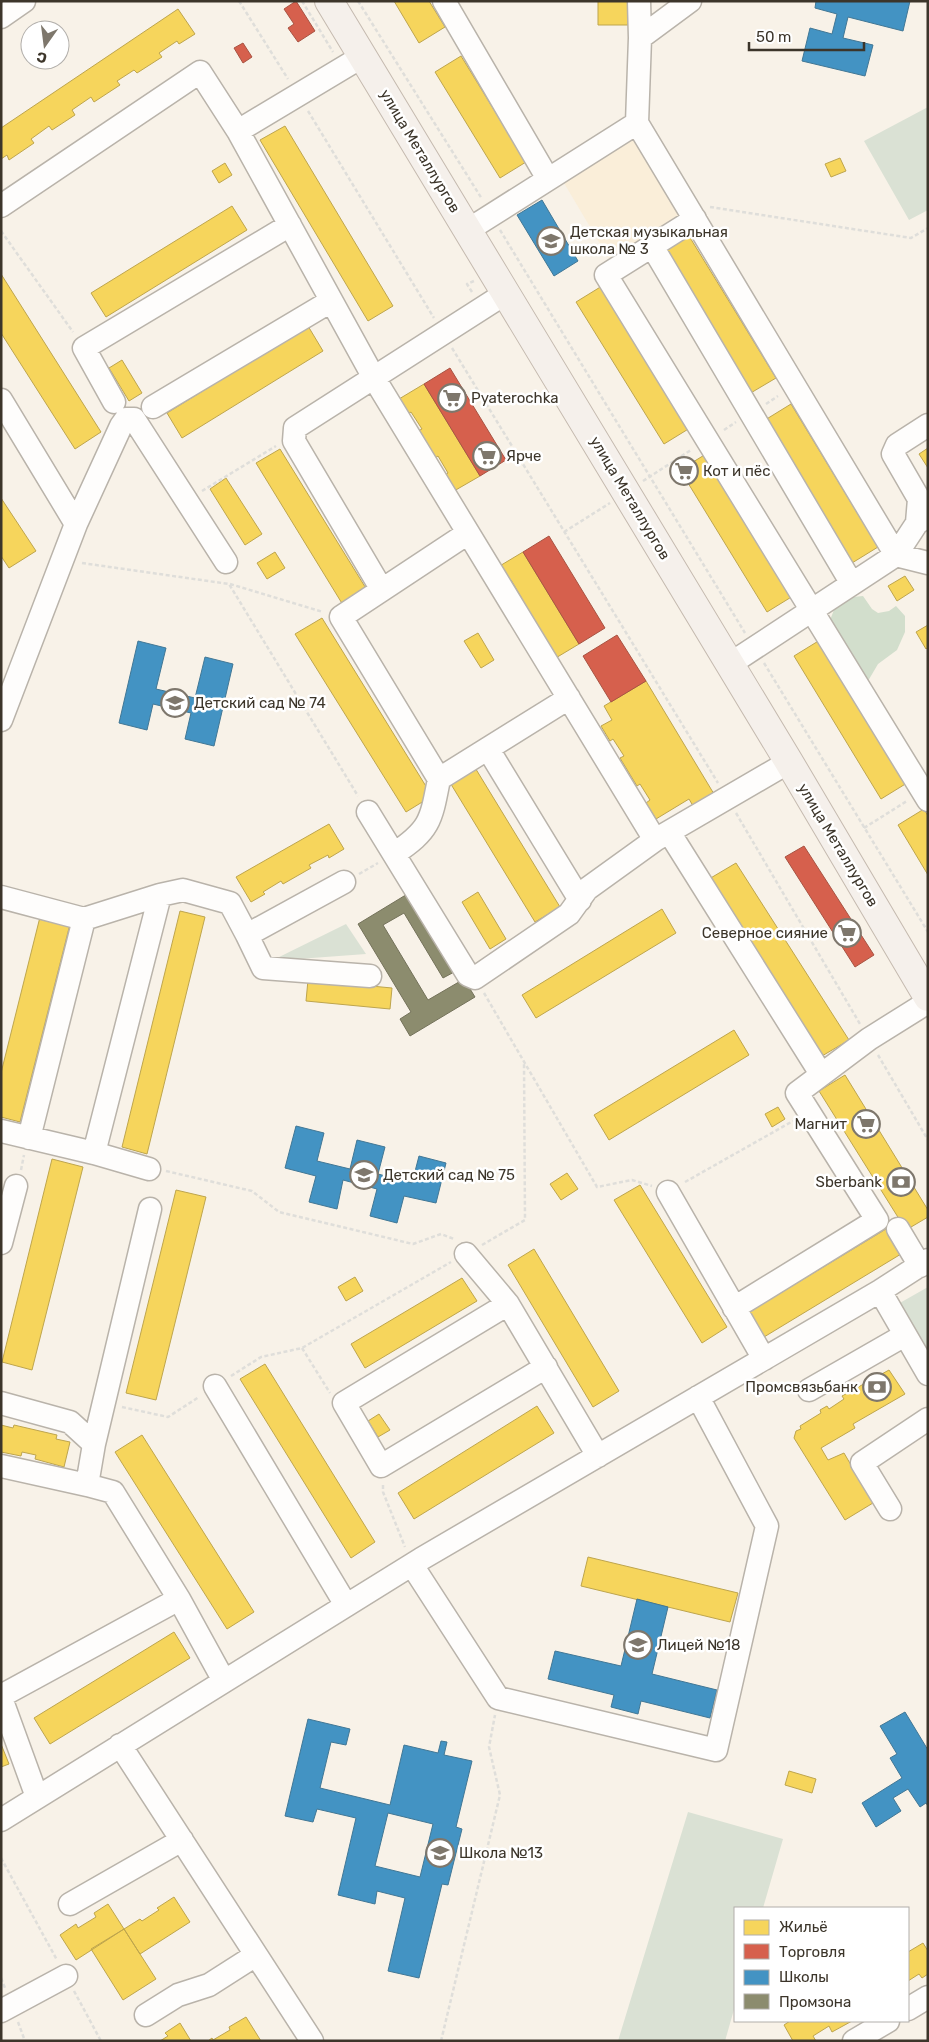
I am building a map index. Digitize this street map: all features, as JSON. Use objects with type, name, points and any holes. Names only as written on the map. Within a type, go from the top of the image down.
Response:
[{"type":"main road","name":"улица Металлургов","points":[[329,1],[353,62],[468,230],[789,762],[928,997]]},
{"type":"street","points":[[1,17],[24,1]]},
{"type":"street","points":[[444,1],[548,178]]},
{"type":"street","points":[[639,1],[640,38],[637,123],[896,555],[928,563]]},
{"type":"street","points":[[640,38],[690,1]]},
{"type":"street","points":[[238,131],[353,62]]},
{"type":"street","points":[[1,206],[200,72],[238,131],[374,378],[569,698],[821,1074]]},
{"type":"street","points":[[468,230],[637,123]]},
{"type":"street","points":[[691,212],[652,246],[606,275],[925,796]]},
{"type":"street","points":[[114,402],[84,348],[290,225]]},
{"type":"street","points":[[652,246],[852,584]]},
{"type":"street","points":[[382,590],[294,441],[296,428],[506,293]]},
{"type":"street","points":[[153,407],[332,301]]},
{"type":"street","points":[[1,400],[76,524]]},
{"type":"street","points":[[1,720],[76,524],[121,426],[126,420],[134,419],[186,500],[228,573]]},
{"type":"street","points":[[730,664],[896,555],[922,520],[919,499],[893,454],[897,446],[928,425]]},
{"type":"street","points":[[394,854],[412,842],[425,830],[432,814],[439,779],[341,617],[468,533]]},
{"type":"street","points":[[439,779],[569,698]]},
{"type":"street","points":[[488,749],[580,900]]},
{"type":"street","points":[[368,812],[468,976],[475,978],[569,914],[587,889],[662,836],[789,762]]},
{"type":"street","points":[[247,935],[344,882]]},
{"type":"street","points":[[1,897],[84,919],[160,895],[183,890],[230,903],[263,968],[370,976]]},
{"type":"street","points":[[94,1153],[160,895]]},
{"type":"street","points":[[29,1138],[84,919]]},
{"type":"street","points":[[1,1820],[412,1565],[880,1291],[924,1263],[890,1224],[797,1093],[869,1039],[928,1002]]},
{"type":"street","points":[[1,1131],[94,1153],[154,1170]]},
{"type":"street","points":[[1,1244],[16,1186]]},
{"type":"street","points":[[668,1192],[764,1359]]},
{"type":"street","points":[[87,1485],[94,1444],[150,1209]]},
{"type":"street","points":[[734,1308],[890,1224]]},
{"type":"street","points":[[466,1254],[508,1304],[598,1456]]},
{"type":"street","points":[[880,1291],[928,1374]]},
{"type":"street","points":[[508,1304],[344,1404],[382,1466],[546,1367]]},
{"type":"street","points":[[809,1390],[905,1335]]},
{"type":"street","points":[[215,1386],[346,1605]]},
{"type":"street","points":[[412,1565],[498,1698],[716,1750],[767,1526],[698,1397]]},
{"type":"street","points":[[1,1403],[70,1422],[94,1444]]},
{"type":"street","points":[[890,1509],[862,1463],[928,1420]]},
{"type":"street","points":[[1,1466],[114,1492],[224,1681]]},
{"type":"street","points":[[37,1797],[1,1697],[178,1599]]},
{"type":"street","points":[[120,1745],[312,2041]]},
{"type":"street","points":[[70,1904],[182,1840]]},
{"type":"street","points":[[146,2015],[178,1995],[209,1985],[256,1955]]},
{"type":"street","points":[[1,2011],[66,1976]]},
{"type":"street","points":[[909,2008],[928,1997]]},
{"type":"street","points":[[854,2041],[886,2022]]},
{"type":"path","points":[[239,1],[728,799],[928,1140]]},
{"type":"path","points":[[302,1],[353,62]]},
{"type":"path","points":[[358,1],[491,215],[928,932]]},
{"type":"path","points":[[691,212],[911,238],[928,228]]},
{"type":"path","points":[[1,231],[84,348]]},
{"type":"path","points":[[564,532],[795,386]]},
{"type":"path","points":[[186,500],[295,435]]},
{"type":"path","points":[[62,560],[228,573],[341,617]]},
{"type":"path","points":[[228,573],[368,812]]},
{"type":"path","points":[[864,828],[925,796]]},
{"type":"path","points":[[344,882],[394,854]]},
{"type":"path","points":[[475,978],[596,1186],[632,1180],[668,1192],[809,1112]]},
{"type":"path","points":[[104,1403],[168,1417],[261,1357],[302,1348],[525,1220],[524,1061]]},
{"type":"path","points":[[16,1186],[29,1138]]},
{"type":"path","points":[[154,1170],[252,1192],[280,1212],[413,1244],[440,1234],[455,1239],[466,1254]]},
{"type":"path","points":[[302,1348],[334,1400],[344,1404]]},
{"type":"path","points":[[382,1466],[383,1492],[412,1565]]},
{"type":"path","points":[[441,2041],[500,1795],[489,1747],[498,1698]]},
{"type":"path","points":[[1,1858],[101,2041]]},
{"type":"shaded area","points":[[928,107],[928,210],[909,220],[864,141]]},
{"type":"shaded area","points":[[641,135],[690,216],[612,264],[564,183]]},
{"type":"shaded area","points":[[346,924],[366,954],[271,961]]},
{"type":"shaded area","points":[[928,1287],[928,1356],[898,1304]]},
{"type":"shaded area","points":[[688,1812],[783,1839],[763,1907],[734,1907],[734,2010],[725,2041],[618,2041]]},
{"type":"green space","points":[[863,596],[872,609],[878,613],[889,611],[896,606],[905,616],[905,632],[897,650],[878,664],[868,681],[867,687],[928,789],[928,813],[829,653],[829,623],[835,607],[853,597]]},
{"type":"building: Жильё","points":[[394,1],[429,1],[445,27],[419,43]]},
{"type":"building: Жильё","points":[[598,1],[628,1],[628,25],[598,25]]},
{"type":"building: Жильё","points":[[178,9],[195,34],[179,44],[177,41],[159,53],[162,57],[137,73],[134,70],[117,81],[120,85],[94,102],[91,97],[72,110],[75,115],[52,130],[49,126],[31,139],[34,143],[9,160],[7,155],[1,159],[1,128]]},
{"type":"building: Жильё","points":[[461,56],[526,162],[500,178],[435,72]]},
{"type":"building: Жильё","points":[[285,126],[393,306],[368,321],[260,140]]},
{"type":"building: Жильё","points":[[840,158],[846,171],[831,177],[825,164]]},
{"type":"building: Жильё","points":[[225,163],[232,175],[219,183],[212,171]]},
{"type":"building: Жильё","points":[[232,206],[247,230],[106,317],[91,293]]},
{"type":"building: Жильё","points":[[689,236],[776,378],[749,394],[662,251]]},
{"type":"building: Жильё","points":[[1,274],[101,432],[75,449],[1,333]]},
{"type":"building: Жильё","points":[[602,286],[690,428],[664,444],[576,302]]},
{"type":"building: Жильё","points":[[308,326],[323,351],[182,438],[167,413]]},
{"type":"building: Жильё","points":[[122,360],[142,393],[129,401],[109,368]]},
{"type":"building: Жильё","points":[[424,384],[480,476],[454,491],[445,475],[448,473],[438,456],[435,458],[418,431],[422,429],[411,412],[408,414],[399,399]]},
{"type":"building: Жильё","points":[[791,404],[878,547],[852,563],[765,420]]},
{"type":"building: Жильё","points":[[928,448],[928,468],[919,454]]},
{"type":"building: Жильё","points":[[280,449],[367,590],[343,605],[256,463]]},
{"type":"building: Жильё","points":[[706,454],[793,596],[767,612],[680,470]]},
{"type":"building: Жильё","points":[[226,478],[262,534],[245,545],[210,489]]},
{"type":"building: Жильё","points":[[1,498],[36,551],[9,568],[1,556]]},
{"type":"building: Жильё","points":[[275,552],[285,568],[267,579],[257,563]]},
{"type":"building: Жильё","points":[[523,552],[579,644],[554,659],[547,641],[537,625],[534,626],[517,599],[521,597],[511,580],[507,582],[498,567]]},
{"type":"building: Жильё","points":[[905,576],[914,590],[897,601],[888,586]]},
{"type":"building: Жильё","points":[[322,618],[432,796],[406,812],[295,634]]},
{"type":"building: Жильё","points":[[928,625],[928,647],[926,649],[916,632]]},
{"type":"building: Жильё","points":[[478,633],[494,660],[481,668],[464,641]]},
{"type":"building: Жильё","points":[[820,640],[907,783],[881,799],[794,656]]},
{"type":"building: Жильё","points":[[646,681],[717,799],[696,811],[689,799],[656,819],[646,803],[650,800],[640,784],[637,786],[620,758],[624,756],[613,739],[610,741],[601,726],[612,720],[604,706]]},
{"type":"building: Жильё","points":[[474,766],[560,907],[535,922],[449,781]]},
{"type":"building: Жильё","points":[[924,809],[928,816],[928,875],[898,825]]},
{"type":"building: Жильё","points":[[329,824],[344,849],[329,858],[328,855],[309,865],[311,868],[283,884],[281,881],[251,902],[236,877]]},
{"type":"building: Жильё","points":[[736,863],[849,1040],[822,1056],[709,879]]},
{"type":"building: Жильё","points":[[478,892],[506,939],[490,949],[462,902]]},
{"type":"building: Жильё","points":[[662,909],[676,933],[536,1018],[522,995]]},
{"type":"building: Жильё","points":[[180,911],[205,917],[147,1154],[122,1147]]},
{"type":"building: Жильё","points":[[40,917],[70,924],[20,1122],[1,1117],[1,1073]]},
{"type":"building: Жильё","points":[[308,980],[392,988],[390,1009],[306,1001]]},
{"type":"building: Жильё","points":[[734,1030],[749,1055],[609,1140],[594,1115]]},
{"type":"building: Жильё","points":[[845,1075],[928,1210],[928,1217],[906,1230],[819,1091]]},
{"type":"building: Жильё","points":[[778,1107],[785,1119],[772,1127],[765,1114]]},
{"type":"building: Жильё","points":[[52,1159],[83,1167],[32,1370],[2,1362]]},
{"type":"building: Жильё","points":[[567,1173],[578,1189],[561,1200],[550,1184]]},
{"type":"building: Жильё","points":[[640,1185],[727,1327],[702,1343],[614,1200]]},
{"type":"building: Жильё","points":[[176,1190],[206,1197],[156,1400],[126,1393]]},
{"type":"building: Жильё","points":[[891,1226],[906,1251],[764,1337],[749,1312]]},
{"type":"building: Жильё","points":[[534,1249],[619,1391],[593,1407],[508,1265]]},
{"type":"building: Жильё","points":[[355,1277],[363,1291],[346,1301],[338,1287]]},
{"type":"building: Жильё","points":[[462,1278],[477,1301],[365,1368],[351,1344]]},
{"type":"building: Жильё","points":[[265,1364],[375,1542],[351,1558],[240,1379]]},
{"type":"building: Жильё","points":[[889,1370],[905,1394],[853,1424],[855,1428],[821,1448],[828,1460],[844,1453],[873,1503],[845,1520],[794,1438],[796,1431],[801,1429],[800,1426],[821,1413],[820,1410],[827,1406],[829,1409],[844,1399],[842,1396]]},
{"type":"building: Жильё","points":[[537,1406],[554,1433],[414,1519],[398,1493]]},
{"type":"building: Жильё","points":[[379,1414],[390,1430],[378,1437],[368,1421]]},
{"type":"building: Жильё","points":[[1,1425],[13,1428],[14,1425],[57,1435],[56,1439],[70,1442],[64,1467],[35,1459],[36,1455],[22,1452],[21,1456],[1,1452]]},
{"type":"building: Жильё","points":[[142,1435],[254,1612],[227,1629],[115,1452]]},
{"type":"building: Жильё","points":[[588,1557],[738,1593],[730,1622],[581,1586]]},
{"type":"building: Жильё","points":[[174,1632],[190,1658],[50,1744],[34,1718]]},
{"type":"building: Жильё","points":[[1,1744],[9,1764],[1,1767]]},
{"type":"building: Жильё","points":[[789,1771],[816,1779],[812,1793],[785,1785]]},
{"type":"building: Жильё","points":[[174,1897],[190,1922],[140,1954],[124,1929],[140,1919],[142,1921]]},
{"type":"building: Жильё","points":[[108,1904],[124,1929],[76,1960],[60,1935],[76,1924],[78,1928],[96,1917],[94,1913]]},
{"type":"building: Жильё","points":[[124,1929],[156,1979],[123,2000],[91,1949]]},
{"type":"building: Жильё","points":[[923,1943],[928,1951],[928,1974],[922,1978],[919,1974],[909,1980],[909,1951]]},
{"type":"building: Жильё","points":[[246,2017],[261,2041],[208,2041],[230,2030],[229,2027]]},
{"type":"building: Жильё","points":[[788,2022],[850,2022],[832,2032],[829,2026],[813,2036],[816,2041],[793,2041],[784,2025]]},
{"type":"building: Жильё","points":[[180,2023],[191,2041],[160,2041],[168,2036],[165,2033]]},
{"type":"building: Торговля","points":[[296,1],[315,31],[298,42],[288,28],[294,24],[284,9]]},
{"type":"building: Торговля","points":[[243,43],[252,57],[243,63],[234,48]]},
{"type":"building: Торговля","points":[[450,368],[506,460],[480,476],[424,384]]},
{"type":"building: Торговля","points":[[549,536],[605,628],[579,644],[523,552]]},
{"type":"building: Торговля","points":[[617,635],[646,681],[611,702],[583,656]]},
{"type":"building: Торговля","points":[[804,846],[874,955],[855,967],[785,857]]},
{"type":"building: Школы","points":[[816,1],[910,1],[903,31],[848,17],[843,38],[873,45],[865,76],[802,61],[810,28],[832,34],[837,14],[815,8]]},
{"type":"building: Школы","points":[[542,200],[578,261],[554,276],[517,215]]},
{"type":"building: Школы","points":[[138,641],[166,648],[156,689],[195,698],[205,657],[233,664],[214,746],[185,739],[191,713],[153,704],[147,730],[119,723]]},
{"type":"building: Школы","points":[[296,1126],[324,1133],[317,1161],[350,1169],[357,1140],[385,1147],[378,1174],[412,1183],[419,1156],[446,1163],[436,1203],[404,1196],[397,1223],[370,1216],[377,1189],[343,1180],[337,1209],[309,1202],[316,1176],[285,1168]]},
{"type":"building: Школы","points":[[637,1599],[668,1607],[652,1674],[717,1690],[710,1718],[641,1701],[638,1714],[611,1707],[614,1695],[548,1679],[555,1651],[621,1666]]},
{"type":"building: Школы","points":[[905,1712],[928,1750],[928,1806],[926,1803],[920,1807],[908,1789],[893,1798],[901,1811],[876,1827],[862,1803],[902,1778],[890,1758],[897,1754],[880,1726]]},
{"type":"building: Школы","points":[[308,1719],[350,1729],[346,1745],[331,1742],[320,1788],[390,1805],[404,1745],[438,1753],[441,1741],[447,1742],[444,1755],[472,1761],[456,1827],[462,1829],[448,1885],[442,1884],[419,1978],[388,1971],[405,1898],[377,1891],[375,1904],[338,1895],[356,1818],[317,1809],[313,1822],[285,1816]],"holes":[[[388,1813],[433,1824],[420,1877],[375,1866]]]},
{"type":"building: Промзона","points":[[409,893],[456,971],[443,978],[404,913],[383,925],[428,1000],[464,979],[475,997],[410,1036],[400,1019],[411,1012],[358,924]]},
{"type":"place","name":"Детская музыкальная школа № 3","points":[[551,241]]},
{"type":"place","name":"Pyaterochka","points":[[452,398]]},
{"type":"place","name":"Ярче","points":[[487,456]]},
{"type":"place","name":"Кот и пёс","points":[[684,471]]},
{"type":"place","name":"Детский сад № 74","points":[[175,703]]},
{"type":"place","name":"Северное сияние","points":[[847,933]]},
{"type":"place","name":"Магнит","points":[[866,1124]]},
{"type":"place","name":"Детский сад № 75","points":[[364,1175]]},
{"type":"place","name":"Sberbank","points":[[901,1182]]},
{"type":"place","name":"Промсвязьбанк","points":[[877,1387]]},
{"type":"place","name":"Лицей №18","points":[[638,1645]]},
{"type":"place","name":"Школа №13","points":[[440,1853]]}]
